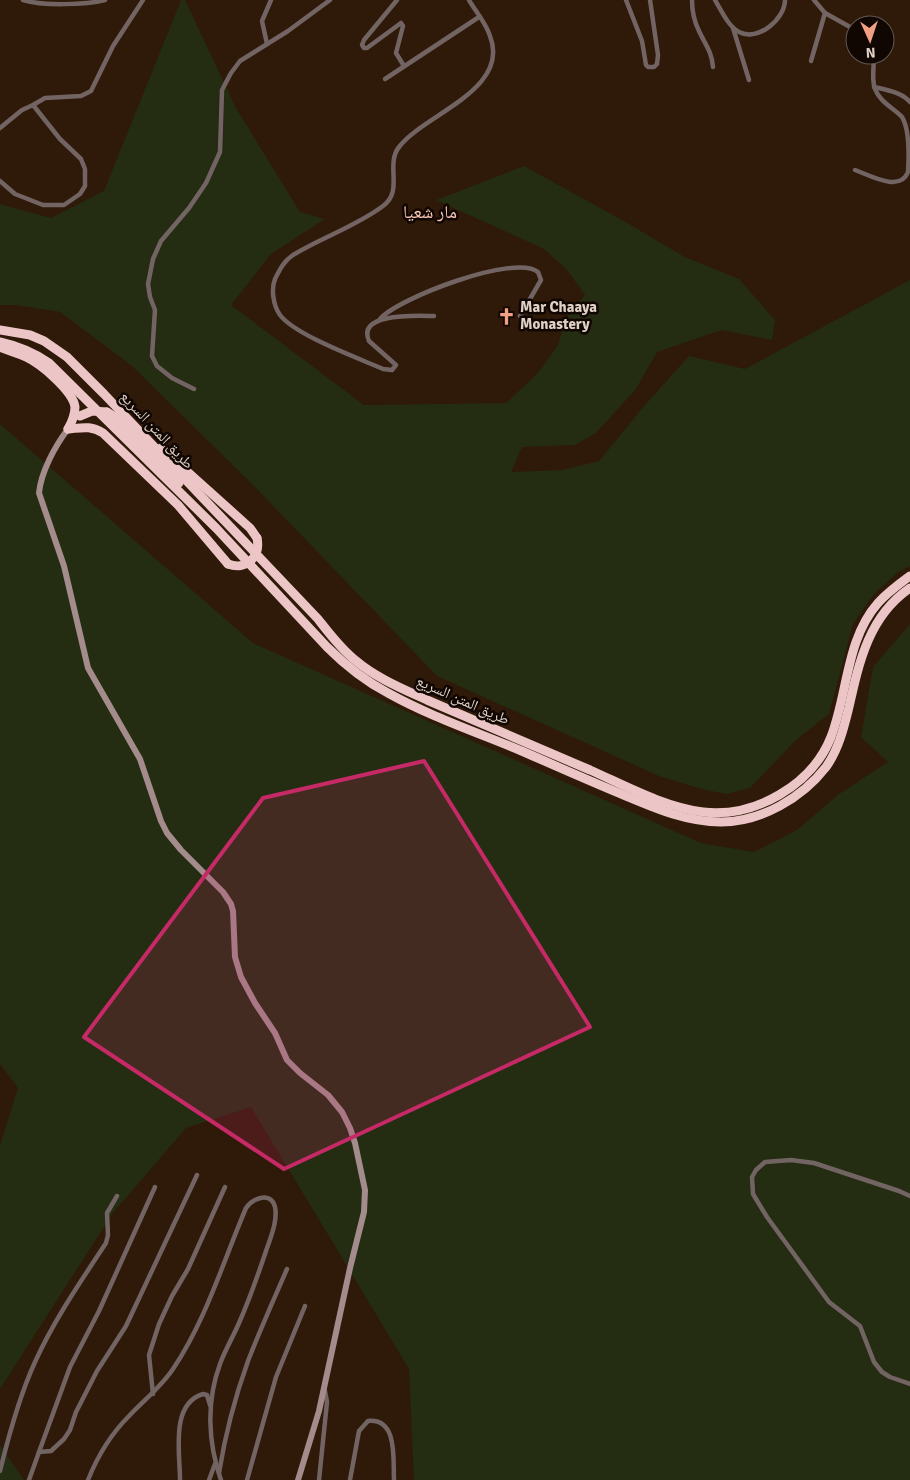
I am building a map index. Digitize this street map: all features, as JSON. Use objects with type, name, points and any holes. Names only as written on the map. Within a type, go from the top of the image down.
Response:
[{"type":"highway","name":"طريق المتن السريع","points":[[0,330],[30,335],[59,350],[149,441],[356,661],[394,685],[427,700],[667,802],[704,812],[728,811],[754,806],[787,791],[809,772],[827,746],[834,730],[842,703],[851,657],[868,618],[878,603],[910,576]]},
{"type":"highway","name":"طريق المتن السريع","points":[[0,342],[23,348],[49,363],[216,528],[350,669],[387,692],[441,718],[662,811],[697,821],[723,822],[767,812],[791,799],[816,778],[833,755],[843,730],[858,666],[869,636],[879,619],[894,601],[910,588]]},
{"type":"highway","points":[[0,347],[27,357],[54,378],[72,398],[77,418]]},
{"type":"highway","points":[[68,429],[77,418],[92,411],[107,412],[115,417],[187,491],[195,498],[205,501]]},
{"type":"highway","points":[[68,429],[89,427],[97,429],[178,505],[228,564],[237,566],[249,563],[258,552],[257,538],[250,528],[174,458],[149,441]]},
{"type":"highway","points":[[178,505],[188,507],[210,527],[216,528]]},
{"type":"main road","points":[[68,429],[54,450],[40,484],[39,493],[64,566],[88,668],[140,759],[161,821],[167,833],[181,850],[223,892],[231,904],[234,921],[235,957],[239,970],[255,1002],[275,1033],[286,1060],[332,1099],[347,1120],[365,1190],[366,1204],[320,1411],[298,1480]]},
{"type":"street","points":[[23,0],[85,4],[106,0]]},
{"type":"street","points":[[0,128],[22,110],[51,97],[81,96],[90,91],[113,46],[143,0]]},
{"type":"street","points":[[267,44],[262,21],[271,0]]},
{"type":"street","points":[[194,389],[172,378],[157,366],[152,356],[155,310],[148,284],[153,259],[161,241],[189,208],[206,183],[220,152],[222,90],[231,73],[240,61],[288,31],[330,0]]},
{"type":"street","points":[[397,0],[362,45],[364,48],[367,48],[402,23],[403,26],[396,53],[404,66]]},
{"type":"street","points":[[469,0],[488,30],[492,44],[490,69],[482,81],[470,93],[398,148],[395,153],[393,193],[385,204],[359,222],[290,257],[280,268],[274,283],[275,307],[286,321],[315,338],[383,369],[392,370],[396,365],[374,346],[367,336],[371,325],[393,308],[458,280],[487,272],[531,268],[538,272],[541,280],[520,316]]},
{"type":"street","points":[[626,0],[643,45],[646,65],[654,67],[657,64],[658,55],[650,0]]},
{"type":"street","points":[[692,0],[695,21],[710,49],[713,67]]},
{"type":"street","points":[[714,0],[733,28],[749,80]]},
{"type":"street","points":[[733,28],[740,33],[760,32],[780,16],[785,6],[785,0]]},
{"type":"street","points":[[814,0],[825,13],[845,24]]},
{"type":"street","points":[[811,61],[825,13]]},
{"type":"street","points":[[385,79],[479,17]]},
{"type":"street","points":[[855,170],[892,182],[901,181],[908,172],[909,133],[907,124],[902,117],[883,101],[874,87],[872,80],[873,65]]},
{"type":"street","points":[[874,87],[897,93],[906,97],[910,102]]},
{"type":"street","points":[[0,182],[15,194],[43,205],[64,205],[80,194],[85,186],[85,168],[81,159],[60,139],[33,105]]},
{"type":"street","points":[[379,320],[434,316]]},
{"type":"street","points":[[910,1196],[814,1163],[791,1160],[765,1162],[756,1170],[752,1177],[753,1194],[766,1217],[829,1302],[860,1326],[874,1362],[882,1372],[890,1377],[910,1384]]},
{"type":"street","points":[[38,1452],[51,1451],[64,1439],[70,1430],[76,1412],[97,1371],[126,1326],[197,1175]]},
{"type":"street","points":[[29,1480],[70,1367],[99,1311],[155,1187]]},
{"type":"street","points":[[153,1394],[149,1355],[159,1324],[172,1296],[188,1269],[225,1187]]},
{"type":"street","points":[[0,1471],[21,1396],[35,1362],[66,1306],[106,1243],[108,1235],[107,1213],[117,1196]]},
{"type":"street","points":[[88,1480],[108,1439],[130,1414],[153,1394],[172,1370],[187,1346],[215,1286],[246,1208],[256,1199],[264,1197],[270,1199],[274,1204],[276,1212],[272,1231],[258,1276],[220,1364],[211,1408],[211,1437],[215,1464],[221,1480]]},
{"type":"street","points":[[219,1474],[222,1453],[248,1362],[287,1269]]},
{"type":"street","points":[[247,1480],[276,1377],[305,1306]]},
{"type":"street","points":[[319,1480],[326,1402],[324,1389]]},
{"type":"street","points":[[180,1480],[180,1423],[183,1412],[198,1395],[203,1394],[207,1395],[211,1408]]},
{"type":"street","points":[[350,1480],[359,1431],[368,1421],[375,1420],[382,1423],[390,1432],[394,1480]]},
{"type":"street","points":[[209,1480],[215,1464]]},
{"type":"highlighted area","points":[[424,761],[590,1027],[284,1169],[84,1037],[263,798]]},
{"type":"green space","points":[[181,0],[185,0],[236,108],[300,212],[325,219],[271,254],[231,305],[364,405],[506,403],[538,373],[558,345],[566,318],[585,295],[567,270],[544,249],[436,200],[524,166],[685,257],[739,279],[775,320],[772,340],[722,330],[657,352],[636,389],[596,433],[575,445],[522,447],[511,472],[562,470],[599,461],[644,406],[689,356],[745,369],[910,280],[910,566],[898,572],[874,594],[853,624],[829,714],[797,739],[750,788],[727,794],[705,790],[659,776],[437,676],[253,485],[132,366],[60,312],[15,305],[0,305],[0,204],[51,218],[104,191]]},
{"type":"green space","points":[[0,424],[253,643],[701,843],[754,852],[797,830],[839,794],[888,762],[861,737],[873,667],[910,624],[910,1480],[414,1480],[409,1369],[251,1107],[186,1128],[113,1213],[0,1389],[0,1145],[18,1088],[0,1064]]},
{"type":"green space","points":[[0,1445],[24,1480],[0,1480]]},
{"type":"place","name":"Mar Chaaya Monastery","points":[[506,316]]},
{"type":"district","name":"مار شعيا","points":[[430,212]]}]
